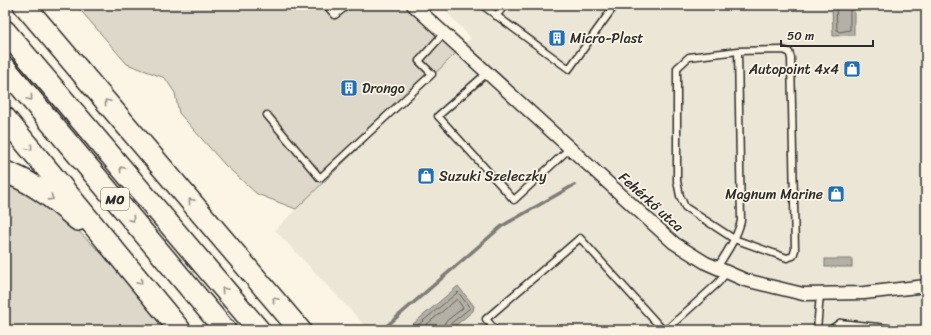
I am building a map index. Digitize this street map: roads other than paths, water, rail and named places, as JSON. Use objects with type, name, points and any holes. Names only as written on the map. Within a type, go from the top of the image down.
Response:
[{"type":"highway","points":[[24,5],[300,330]]},
{"type":"highway","name":"M0","points":[[5,31],[259,330]]},
{"type":"highway","name":"M0","points":[[5,68],[225,330]]},
{"type":"highway","points":[[5,118],[91,220],[115,252],[180,330]]},
{"type":"highway","points":[[5,172],[15,175],[60,204],[115,252]]},
{"type":"street","name":"Fehérkő utca","points":[[413,5],[674,243],[706,263],[745,280],[796,292],[820,294],[864,293],[926,286]]},
{"type":"lane","points":[[326,5],[335,15],[348,5]]},
{"type":"lane","points":[[482,5],[569,69],[615,5]]},
{"type":"lane","points":[[496,16],[505,5]]},
{"type":"lane","points":[[267,115],[320,178],[432,74],[419,61],[444,33]]},
{"type":"lane","points":[[783,50],[789,52],[791,58],[796,250],[793,256],[787,258],[734,240],[685,207],[680,196],[677,181],[677,68],[689,57],[738,51],[783,50]]},
{"type":"lane","points":[[666,330],[718,283],[734,240],[739,231],[741,221],[738,51]]},
{"type":"lane","points":[[487,73],[438,116],[514,200],[570,148]]},
{"type":"lane","points":[[495,330],[486,320],[580,238],[663,330]]},
{"type":"lane","points":[[817,330],[820,294]]},
{"type":"lane","points":[[839,330],[840,322]]},
{"type":"lane","points":[[830,330],[840,322],[906,330]]},
{"type":"water","points":[[832,5],[854,5],[854,35],[833,36]]},
{"type":"water","points":[[825,259],[852,259],[852,267],[825,267]]},
{"type":"water","points":[[458,286],[474,306],[473,311],[450,330],[406,330]]},
{"type":"waterway","points":[[382,330],[502,226],[574,185]]},
{"type":"place","name":"Micro-Plast","points":[[557,38]]},
{"type":"place","name":"Autopoint 4x4","points":[[852,69]]},
{"type":"place","name":"Drongo","points":[[349,88]]},
{"type":"place","name":"Suzuki Szeleczky","points":[[426,176]]},
{"type":"place","name":"Magnum Marine","points":[[836,194]]}]
